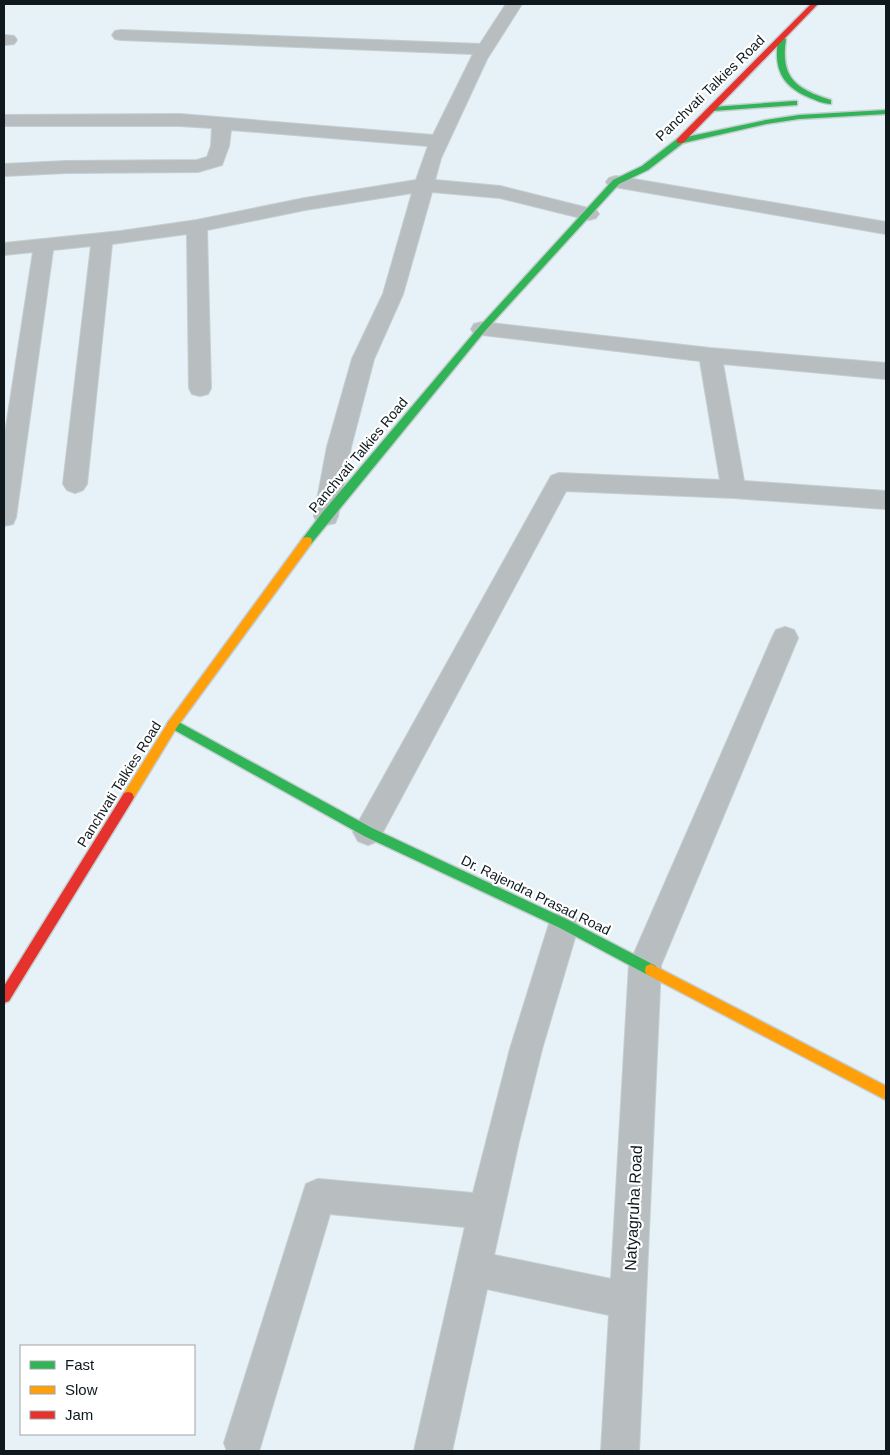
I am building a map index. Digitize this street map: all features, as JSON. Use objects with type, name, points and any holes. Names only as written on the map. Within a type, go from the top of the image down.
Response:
[{"type":"main road","name":"Panchvati Talkies Road","points":[[4,995],[173,724],[326,516],[482,329],[589,214],[616,182],[645,168],[680,142],[815,4]]},
{"type":"main road","points":[[713,109],[764,104],[833,102],[800,91],[789,82],[780,67],[782,39]]},
{"type":"main road","points":[[867,101],[886,101]]},
{"type":"main road","points":[[680,142],[766,122],[799,117],[886,112]]},
{"type":"main road","name":"Dr. Rajendra Prasad Road","points":[[173,724],[368,832],[564,924],[886,1093]]},
{"type":"street","points":[[326,516],[339,447],[362,359],[392,294],[432,158],[478,59],[514,4]]},
{"type":"street","points":[[121,35],[369,42],[485,49]]},
{"type":"street","points":[[4,120],[180,120],[440,141]]},
{"type":"street","points":[[4,170],[66,167],[198,166],[216,161],[220,146],[222,124]]},
{"type":"street","points":[[616,182],[886,228]]},
{"type":"street","points":[[4,249],[102,239],[197,226],[305,204],[423,185],[500,192],[589,214]]},
{"type":"street","points":[[197,226],[200,388]]},
{"type":"street","points":[[76,484],[102,239]]},
{"type":"street","points":[[4,517],[44,244]]},
{"type":"street","points":[[482,329],[710,355],[886,370]]},
{"type":"street","points":[[710,355],[734,489]]},
{"type":"street","points":[[368,832],[559,482],[734,489],[886,500]]},
{"type":"street","points":[[645,966],[785,638]]},
{"type":"street","points":[[433,1451],[485,1212],[526,1049],[564,924]]},
{"type":"street","name":"Natyagruha Road","points":[[620,1451],[645,966]]},
{"type":"street","points":[[243,1443],[318,1196],[485,1212]]},
{"type":"street","points":[[474,1268],[628,1301]]},
{"type":"traffic: fast","points":[[782,39],[781,64],[789,81],[805,93],[828,102]]},
{"type":"traffic: fast","points":[[713,109],[794,103]]},
{"type":"traffic: fast","points":[[680,141],[766,122],[799,117],[886,112]]},
{"type":"traffic: fast","points":[[307,541],[482,329],[616,182],[645,168],[680,141]]},
{"type":"traffic: fast","points":[[173,724],[368,832],[564,924],[651,970]]},
{"type":"traffic: slow","points":[[128,797],[173,724],[307,541]]},
{"type":"traffic: slow","points":[[651,970],[886,1093]]},
{"type":"traffic: jam","points":[[680,141],[815,4]]},
{"type":"traffic: jam","points":[[4,997],[128,797]]}]
